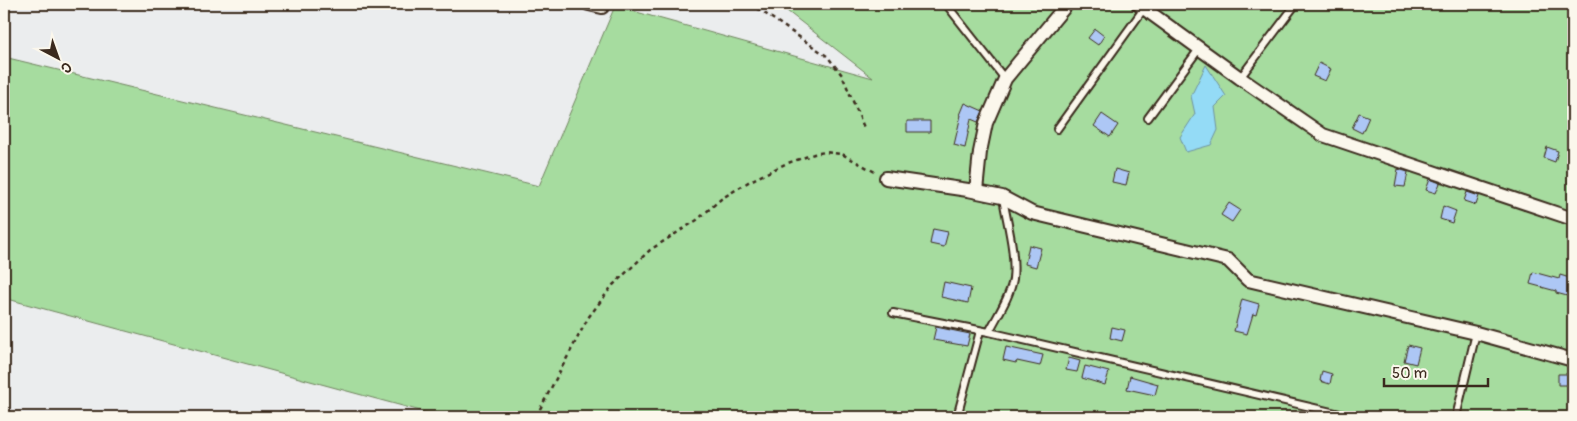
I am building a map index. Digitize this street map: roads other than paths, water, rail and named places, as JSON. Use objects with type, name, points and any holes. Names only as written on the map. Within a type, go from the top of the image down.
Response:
[{"type":"street","points":[[589,4],[602,7]]},
{"type":"street","points":[[976,191],[980,152],[986,123],[1005,80],[1067,4]]},
{"type":"street","points":[[1143,5],[1198,48],[1323,135],[1573,219]]},
{"type":"street","points":[[886,178],[976,191],[1002,197],[1032,212],[1228,260],[1248,280],[1476,333],[1573,360]]},
{"type":"lane","points":[[946,4],[1005,80]]},
{"type":"lane","points":[[1240,78],[1296,4]]},
{"type":"lane","points":[[1057,129],[1143,5]]},
{"type":"lane","points":[[1148,118],[1198,48]]},
{"type":"lane","points":[[989,332],[1007,296],[1012,279],[1013,258],[1002,197]]},
{"type":"lane","points":[[894,312],[980,332],[989,332],[1353,417]]},
{"type":"lane","points":[[957,417],[980,332]]},
{"type":"lane","points":[[1456,417],[1476,333]]},
{"type":"water","points":[[1206,65],[1226,96],[1215,107],[1218,130],[1211,145],[1186,152],[1180,137],[1195,114],[1191,96]]}]
